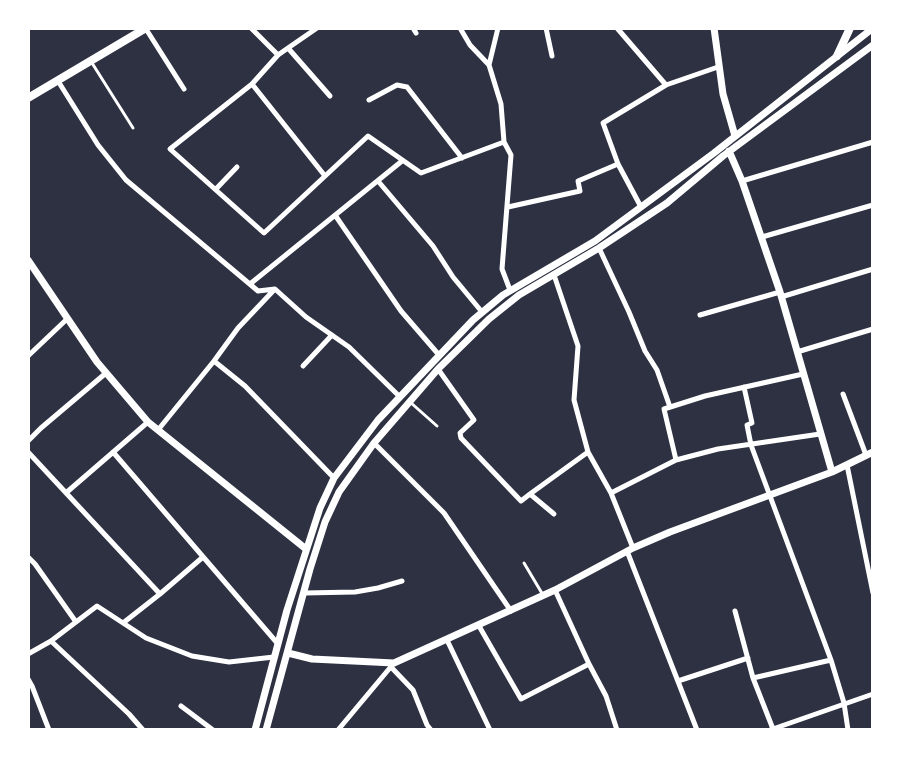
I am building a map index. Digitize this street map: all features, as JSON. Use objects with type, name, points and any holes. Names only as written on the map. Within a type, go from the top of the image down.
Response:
[{"type":"main road","points":[[28,98],[146,28]]},
{"type":"main road","points":[[837,56],[850,28]]},
{"type":"street","points":[[146,28],[184,89]]},
{"type":"street","points":[[251,28],[278,55]]},
{"type":"street","points":[[317,28],[278,55],[252,84],[170,149],[264,233],[368,136],[421,173],[504,142]]},
{"type":"street","points":[[460,28],[470,45],[489,65],[501,104],[504,142],[511,155],[502,269],[510,290]]},
{"type":"street","points":[[489,65],[498,28]]},
{"type":"street","points":[[546,28],[552,56]]},
{"type":"street","points":[[617,28],[666,85]]},
{"type":"street","points":[[714,28],[723,94],[735,136]]},
{"type":"street","points":[[255,730],[287,610],[320,508],[334,478],[399,396],[482,312],[510,290],[595,241],[642,208],[873,28]]},
{"type":"street","points":[[266,730],[325,522],[339,492],[374,443],[438,369],[489,319],[519,295],[667,203],[729,151],[873,45]]},
{"type":"street","points":[[288,48],[330,96]]},
{"type":"street","points":[[642,208],[618,164],[603,123],[666,85],[718,67]]},
{"type":"street","points":[[58,80],[98,145],[126,180],[258,291],[275,289],[306,317],[349,347],[399,396]]},
{"type":"street","points":[[252,84],[325,176]]},
{"type":"street","points":[[369,100],[397,85],[407,87],[462,158]]},
{"type":"street","points":[[742,181],[873,142]]},
{"type":"street","points":[[729,151],[781,294],[832,472]]},
{"type":"street","points":[[250,284],[402,161]]},
{"type":"street","points":[[508,207],[580,191],[578,181],[618,164]]},
{"type":"street","points":[[216,189],[237,167]]},
{"type":"street","points":[[378,181],[433,246],[453,277],[482,312]]},
{"type":"street","points":[[660,194],[667,203]]},
{"type":"street","points":[[762,237],[873,205]]},
{"type":"street","points":[[335,215],[401,311],[439,355]]},
{"type":"street","points":[[599,248],[645,351],[657,370],[670,407]]},
{"type":"street","points":[[28,260],[31,271],[106,373],[148,422],[306,549]]},
{"type":"street","points":[[700,315],[873,269]]},
{"type":"street","points":[[553,274],[578,346],[574,400],[588,452],[611,493],[697,730]]},
{"type":"street","points":[[158,431],[238,328],[275,289]]},
{"type":"street","points":[[28,356],[67,319]]},
{"type":"street","points":[[797,352],[873,329]]},
{"type":"street","points":[[303,366],[332,335]]},
{"type":"street","points":[[214,361],[245,386],[334,478]]},
{"type":"street","points":[[438,369],[474,420],[460,433],[461,438],[521,501],[588,452]]},
{"type":"street","points":[[28,441],[106,373]]},
{"type":"street","points":[[676,460],[664,409],[705,396],[803,374]]},
{"type":"street","points":[[744,387],[752,423],[747,425],[751,445],[831,660],[844,703],[848,730]]},
{"type":"street","points":[[338,730],[392,665],[555,590],[670,532],[871,455],[843,394]]},
{"type":"street","points":[[66,493],[148,422]]},
{"type":"street","points":[[611,493],[676,460],[718,449],[820,434]]},
{"type":"street","points":[[374,443],[444,513],[511,611]]},
{"type":"street","points":[[28,452],[160,594]]},
{"type":"street","points":[[113,452],[279,644]]},
{"type":"street","points":[[847,465],[873,593]]},
{"type":"street","points":[[530,494],[554,514]]},
{"type":"street","points":[[28,557],[76,622]]},
{"type":"street","points":[[123,623],[203,557]]},
{"type":"street","points":[[304,593],[355,592],[402,581]]},
{"type":"street","points":[[555,590],[606,696],[617,730]]},
{"type":"street","points":[[28,654],[51,641],[97,606],[146,638],[192,656],[229,662],[275,657]]},
{"type":"street","points":[[287,610],[299,613]]},
{"type":"street","points":[[735,611],[771,729],[873,694]]},
{"type":"street","points":[[479,626],[521,699],[589,664]]},
{"type":"street","points":[[447,640],[490,730]]},
{"type":"street","points":[[51,641],[143,730]]},
{"type":"street","points":[[288,653],[312,659],[392,665],[413,690],[431,730]]},
{"type":"street","points":[[678,681],[748,658]]},
{"type":"street","points":[[753,678],[831,660]]},
{"type":"street","points":[[28,679],[49,730]]},
{"type":"street","points":[[181,706],[213,730]]},
{"type":"lane","points":[[90,60],[133,128]]},
{"type":"lane","points":[[410,402],[437,426]]},
{"type":"lane","points":[[524,563],[543,595]]}]
